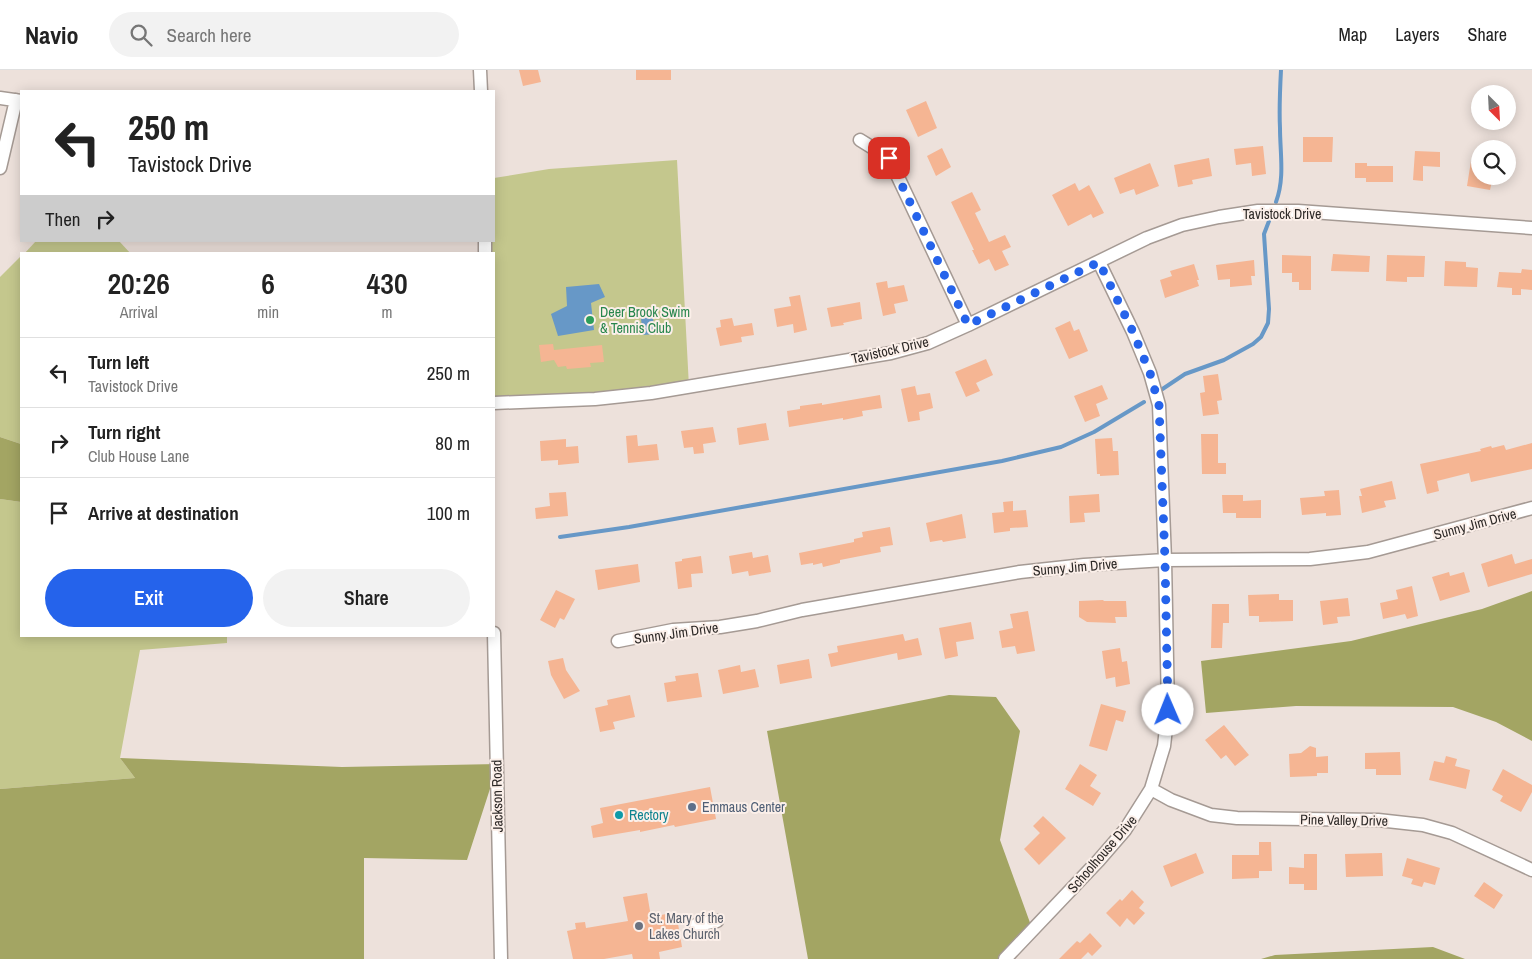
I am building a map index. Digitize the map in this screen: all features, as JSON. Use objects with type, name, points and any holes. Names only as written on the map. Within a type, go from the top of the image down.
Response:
[{"type":"street","points":[[480,70],[481,90]]},
{"type":"street","points":[[0,98],[18,101],[0,168]]},
{"type":"street","points":[[860,140],[889,158],[968,325]]},
{"type":"street","name":"Tavistock Drive","points":[[495,403],[595,399],[651,393],[891,353],[928,343],[968,325],[1146,238],[1182,225],[1238,213],[1298,211],[1532,228]]},
{"type":"street","name":"Schoolhouse Drive","points":[[1005,959],[1113,844],[1136,815],[1151,789],[1164,746],[1167,727],[1165,560],[1159,405],[1150,373],[1133,332],[1099,262]]},
{"type":"street","name":"Sunny Jim Drive","points":[[618,641],[673,630],[720,627],[758,621],[802,610],[1020,572],[1084,565],[1165,560],[1310,559],[1368,552],[1532,508]]},
{"type":"street","name":"Jackson Road","points":[[494,637],[501,959]]},
{"type":"street","name":"Pine Valley Drive","points":[[1151,789],[1171,800],[1211,815],[1315,820],[1378,820],[1423,825],[1452,832],[1532,870]]},
{"type":"street","points":[[696,925],[717,921]]},
{"type":"green space","name":"Deer Brook Swim & Tennis Club","points":[[677,160],[689,387],[495,403],[495,252],[485,252],[485,242],[495,242],[495,178],[549,169]]},
{"type":"green space","points":[[35,242],[120,242],[129,252],[26,252]]},
{"type":"green space","points":[[20,257],[20,444],[0,437],[0,277]]},
{"type":"green space","points":[[0,437],[20,444],[20,502],[0,499]]},
{"type":"green space","points":[[0,499],[20,502],[20,637],[227,637],[227,643],[140,650],[120,758],[135,778],[0,789]]},
{"type":"green space","points":[[1532,591],[1532,741],[1496,722],[1453,707],[1296,706],[1206,713],[1201,661],[1351,641],[1482,609]]},
{"type":"green space","points":[[949,695],[996,697],[1020,731],[1000,840],[1033,931],[1005,959],[808,959],[767,731]]},
{"type":"green space","points":[[120,758],[342,767],[498,764],[467,860],[364,858],[364,959],[0,959],[0,789],[135,778]]},
{"type":"green space","points":[[1433,947],[1465,959],[1261,959],[1275,955]]},
{"type":"water","points":[[599,284],[605,297],[591,303],[594,330],[558,336],[551,314],[567,306],[566,287]]},
{"type":"water","points":[[652,310],[655,334],[643,335],[640,311]]},
{"type":"building","points":[[519,70],[538,70],[541,82],[523,86]]},
{"type":"building","points":[[636,70],[671,70],[671,80],[636,80]]},
{"type":"building","points":[[926,101],[937,128],[918,137],[906,110]]},
{"type":"building","points":[[1303,137],[1333,137],[1332,162],[1303,162]]},
{"type":"building","points":[[1263,146],[1266,174],[1252,176],[1251,163],[1236,165],[1234,149]]},
{"type":"building","points":[[942,148],[951,167],[936,176],[927,156]]},
{"type":"building","points":[[1415,151],[1440,152],[1440,167],[1423,166],[1423,181],[1413,180]]},
{"type":"building","points":[[1209,158],[1212,176],[1192,180],[1193,184],[1178,187],[1174,165]]},
{"type":"building","points":[[1471,161],[1471,185],[1491,185],[1490,190],[1467,186]]},
{"type":"building","points":[[1150,163],[1159,186],[1136,195],[1134,189],[1120,194],[1114,178]]},
{"type":"building","points":[[1355,163],[1367,163],[1367,166],[1393,166],[1393,182],[1366,182],[1366,178],[1355,178]]},
{"type":"building","points":[[1075,183],[1079,191],[1089,185],[1104,213],[1093,218],[1091,214],[1068,226],[1052,195]]},
{"type":"building","points":[[972,192],[981,210],[975,213],[989,242],[1005,235],[1011,247],[1002,251],[1009,265],[995,271],[989,259],[979,264],[951,202]]},
{"type":"building","points":[[1333,254],[1370,256],[1369,272],[1331,271]]},
{"type":"building","points":[[1282,255],[1311,256],[1311,290],[1299,290],[1299,282],[1292,282],[1292,273],[1282,273]]},
{"type":"building","points":[[1387,255],[1425,256],[1424,277],[1407,277],[1407,282],[1386,281]]},
{"type":"building","points":[[1254,260],[1255,276],[1251,276],[1252,285],[1230,287],[1230,279],[1218,280],[1216,265]]},
{"type":"building","points":[[1445,261],[1466,262],[1466,267],[1478,268],[1477,287],[1444,286]]},
{"type":"building","points":[[1194,264],[1199,286],[1165,298],[1160,280],[1172,276],[1170,271]]},
{"type":"building","points":[[1522,269],[1532,270],[1532,290],[1521,289],[1521,295],[1512,295],[1512,288],[1497,287],[1499,272],[1521,273]]},
{"type":"building","points":[[887,281],[888,288],[904,285],[908,301],[894,304],[896,313],[883,316],[876,283]]},
{"type":"building","points":[[800,295],[807,330],[794,333],[793,324],[777,327],[774,309],[791,306],[789,297]]},
{"type":"building","points":[[860,302],[862,319],[831,327],[827,308]]},
{"type":"building","points":[[732,318],[734,326],[752,323],[754,335],[741,337],[742,342],[720,346],[716,328],[721,327],[720,320]]},
{"type":"building","points":[[1070,321],[1074,331],[1079,329],[1088,351],[1069,359],[1055,328]]},
{"type":"building","points":[[553,344],[554,350],[602,345],[604,362],[590,363],[591,367],[567,369],[566,366],[558,367],[554,360],[541,362],[539,345]]},
{"type":"building","points":[[986,359],[993,375],[976,383],[980,391],[966,397],[955,372]]},
{"type":"building","points":[[1218,374],[1222,400],[1217,401],[1219,414],[1203,416],[1200,393],[1205,392],[1203,376]]},
{"type":"building","points":[[1102,385],[1108,399],[1096,404],[1100,416],[1085,422],[1074,396]]},
{"type":"building","points":[[915,386],[917,395],[930,393],[933,408],[919,412],[920,420],[908,422],[901,389]]},
{"type":"building","points":[[880,395],[882,408],[862,411],[863,416],[789,427],[787,411],[800,409],[800,406],[822,403],[822,405]]},
{"type":"building","points":[[766,423],[769,440],[739,445],[737,428]]},
{"type":"building","points":[[713,427],[716,442],[703,444],[704,453],[694,454],[693,447],[684,448],[681,431]]},
{"type":"building","points":[[1201,434],[1218,434],[1218,463],[1226,463],[1226,474],[1202,474]]},
{"type":"building","points":[[637,435],[638,446],[657,444],[659,460],[628,463],[626,436]]},
{"type":"building","points":[[1112,438],[1113,451],[1118,451],[1119,475],[1100,476],[1100,474],[1097,474],[1095,439]]},
{"type":"building","points":[[566,439],[566,447],[578,446],[579,463],[558,465],[558,460],[541,461],[540,441]]},
{"type":"building","points":[[1532,443],[1532,469],[1471,482],[1469,473],[1437,481],[1439,491],[1427,494],[1420,464],[1481,451],[1480,449],[1491,446],[1492,448],[1504,445],[1506,450]]},
{"type":"building","points":[[1392,481],[1396,499],[1384,501],[1386,507],[1362,513],[1359,496],[1362,496],[1360,489]]},
{"type":"building","points":[[1339,490],[1341,515],[1326,516],[1326,513],[1302,515],[1300,498],[1325,496],[1324,491]]},
{"type":"building","points":[[566,492],[568,516],[536,519],[535,508],[550,506],[549,493]]},
{"type":"building","points":[[1099,494],[1100,512],[1084,513],[1085,522],[1070,523],[1069,496]]},
{"type":"building","points":[[1222,495],[1243,495],[1243,501],[1261,500],[1261,518],[1236,518],[1236,513],[1223,513]]},
{"type":"building","points":[[1013,501],[1013,511],[1026,510],[1028,527],[1010,528],[1010,531],[994,533],[992,513],[1004,512],[1003,502]]},
{"type":"building","points":[[962,514],[966,538],[930,542],[926,523]]},
{"type":"building","points":[[890,527],[893,545],[880,547],[881,552],[840,560],[840,563],[823,567],[822,563],[801,565],[799,553],[854,542],[854,539],[863,537],[862,532]]},
{"type":"building","points":[[752,552],[753,558],[768,555],[771,572],[749,576],[748,571],[732,574],[729,556]]},
{"type":"building","points":[[1512,554],[1515,564],[1532,559],[1532,574],[1488,587],[1481,564]]},
{"type":"building","points":[[701,556],[703,573],[691,574],[692,587],[678,589],[675,562]]},
{"type":"building","points":[[638,564],[640,582],[598,590],[595,570]]},
{"type":"building","points":[[1449,572],[1450,576],[1464,572],[1470,592],[1440,601],[1432,577]]},
{"type":"building","points":[[1412,586],[1418,616],[1407,619],[1405,614],[1383,619],[1380,603],[1398,599],[1396,590]]},
{"type":"building","points":[[556,590],[575,599],[564,620],[560,618],[555,628],[540,620]]},
{"type":"building","points":[[1279,594],[1279,600],[1293,600],[1293,621],[1259,622],[1259,616],[1249,616],[1248,595]]},
{"type":"building","points":[[1348,598],[1350,616],[1337,617],[1338,623],[1323,625],[1320,601]]},
{"type":"building","points":[[1079,601],[1126,601],[1127,617],[1115,617],[1116,623],[1087,622],[1079,617]]},
{"type":"building","points":[[1212,604],[1229,604],[1229,623],[1223,623],[1222,648],[1211,648]]},
{"type":"building","points":[[1028,611],[1035,651],[1017,654],[1015,646],[1002,648],[999,631],[1013,628],[1010,614]]},
{"type":"building","points":[[971,622],[974,639],[956,642],[958,656],[945,659],[939,628]]},
{"type":"building","points":[[903,634],[905,641],[918,638],[922,655],[898,660],[897,653],[831,667],[828,654],[838,652],[837,646]]},
{"type":"building","points":[[1120,648],[1122,662],[1127,661],[1130,684],[1116,687],[1115,677],[1106,679],[1102,651]]},
{"type":"building","points":[[563,658],[566,670],[580,691],[564,699],[551,675],[548,661]]},
{"type":"building","points":[[809,659],[812,678],[780,684],[777,665]]},
{"type":"building","points":[[740,665],[741,672],[755,669],[759,687],[723,694],[718,670]]},
{"type":"building","points":[[698,673],[702,697],[667,702],[664,683],[676,681],[675,676]]},
{"type":"building","points":[[630,695],[635,717],[613,722],[615,729],[600,732],[595,708],[608,705],[607,700]]},
{"type":"building","points":[[1101,704],[1126,711],[1123,722],[1116,720],[1107,751],[1089,746]]},
{"type":"building","points":[[1224,725],[1249,755],[1235,766],[1226,755],[1221,759],[1205,740]]},
{"type":"building","points":[[1310,746],[1316,748],[1316,757],[1328,756],[1328,773],[1317,773],[1317,776],[1290,777],[1289,754],[1301,753]]},
{"type":"building","points":[[1400,752],[1401,775],[1376,775],[1376,769],[1365,769],[1365,753]]},
{"type":"building","points":[[1446,756],[1457,759],[1455,766],[1470,770],[1466,789],[1429,780],[1434,761],[1444,763]]},
{"type":"building","points":[[1080,764],[1097,775],[1090,786],[1101,793],[1093,806],[1065,789]]},
{"type":"building","points":[[1503,769],[1532,785],[1532,792],[1521,812],[1500,801],[1503,796],[1492,790]]},
{"type":"building","points":[[710,787],[716,819],[675,827],[674,825],[640,832],[640,830],[593,838],[591,826],[603,823],[600,808]]},
{"type":"building","points":[[1043,816],[1066,838],[1039,865],[1024,849],[1040,833],[1033,826]]},
{"type":"building","points":[[1259,842],[1271,842],[1272,871],[1259,871],[1259,878],[1232,879],[1232,855],[1259,855]]},
{"type":"building","points":[[1196,853],[1204,873],[1171,887],[1163,866]]},
{"type":"building","points":[[1382,853],[1383,876],[1346,877],[1345,854]]},
{"type":"building","points":[[1304,854],[1317,854],[1317,890],[1304,890],[1304,884],[1289,884],[1289,867],[1304,868]]},
{"type":"building","points":[[1407,858],[1440,868],[1435,885],[1424,882],[1422,887],[1411,884],[1413,879],[1402,876]]},
{"type":"building","points":[[1484,882],[1503,895],[1494,909],[1474,896]]},
{"type":"building","points":[[1132,890],[1144,902],[1139,908],[1145,913],[1134,925],[1127,918],[1120,927],[1106,913],[1120,899],[1122,901]]},
{"type":"building","name":"St. Mary of the Lakes Church","points":[[647,893],[651,917],[676,912],[682,947],[659,952],[660,959],[633,959],[632,954],[604,959],[573,959],[567,931],[576,929],[575,923],[585,922],[586,928],[628,921],[623,897]]},
{"type":"building","points":[[1090,933],[1102,946],[1092,956],[1088,952],[1081,959],[1059,959],[1077,941],[1080,943]]},
{"type":"waterway","points":[[1276,202],[1281,175],[1281,70]]},
{"type":"waterway","points":[[1161,390],[1185,374],[1224,360],[1253,344],[1261,337],[1268,323],[1269,309],[1264,234],[1269,221]]},
{"type":"waterway","points":[[560,537],[629,527],[1002,461],[1061,447],[1094,432],[1144,402]]},
{"type":"place","name":"Deer Brook Swim & Tennis Club","points":[[590,320]]},
{"type":"place","name":"Emmaus Center","points":[[692,807]]},
{"type":"place","name":"Rectory","points":[[619,815]]},
{"type":"place","name":"St. Mary of the Lakes Church","points":[[639,926]]},
{"type":"route","points":[[889,158],[968,325],[1099,262],[1133,332],[1150,373],[1159,405],[1168,710]]}]
